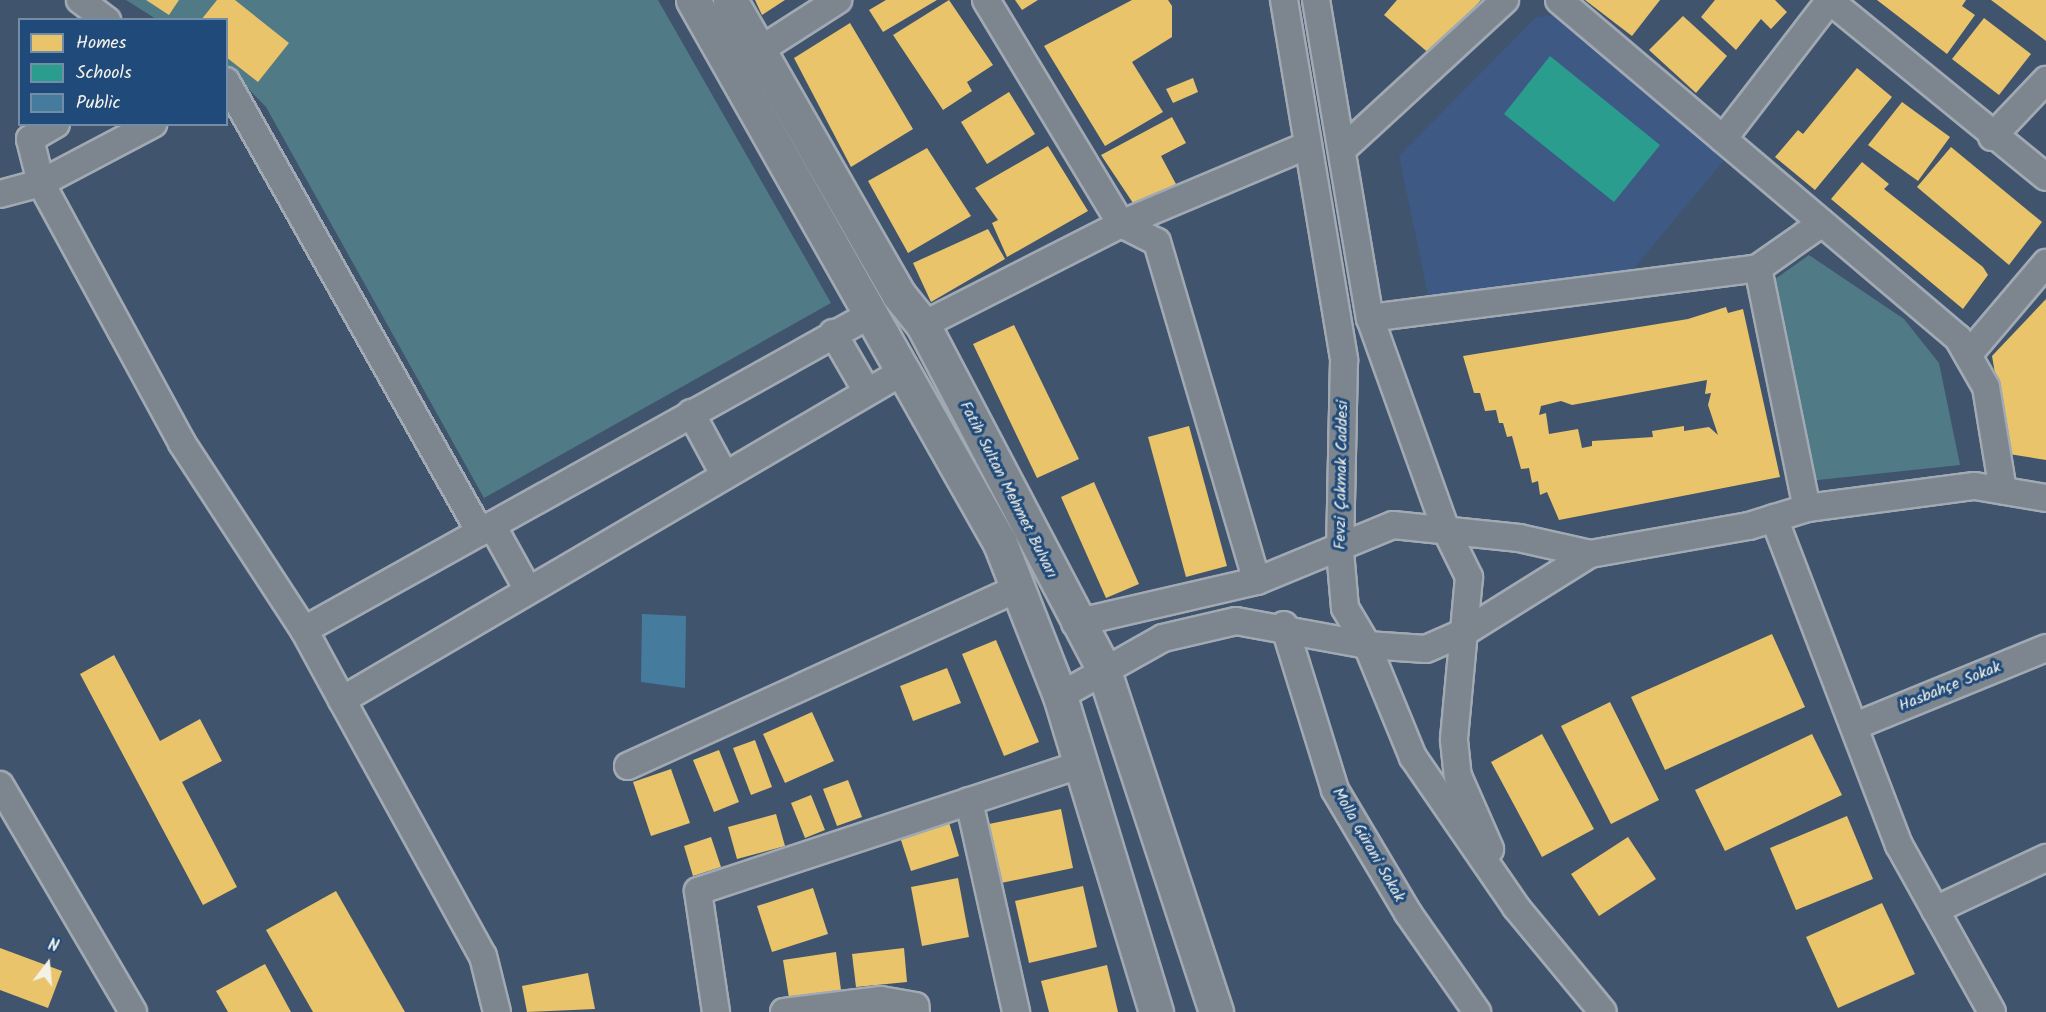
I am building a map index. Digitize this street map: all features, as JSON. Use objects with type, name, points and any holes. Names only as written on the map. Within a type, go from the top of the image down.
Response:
[{"type":"main road","name":"Fatih Sultan Mehmet Bulvarı","points":[[693,0],[868,316],[904,371],[1000,543],[1060,696],[1077,765],[1156,1012]]},
{"type":"main road","name":"Fatih Sultan Mehmet Bulvarı","points":[[730,0],[899,295],[922,325],[1075,623],[1103,668],[1216,1012]]},
{"type":"main road","points":[[868,316],[899,295]]},
{"type":"main road","points":[[904,371],[937,355]]},
{"type":"street","points":[[80,0],[104,18]]},
{"type":"street","points":[[760,50],[838,0]]},
{"type":"street","points":[[986,0],[1121,224],[1157,242],[1257,581]]},
{"type":"street","name":"Fevzi Çakmak Caddesi","points":[[1284,0],[1344,360],[1340,551],[1345,608],[1368,645],[1413,758],[1516,907],[1603,1012]]},
{"type":"street","name":"Fevzi Çakmak Caddesi","points":[[1316,0],[1370,318],[1446,528],[1469,577],[1465,632],[1455,698],[1458,776],[1516,907]]},
{"type":"street","points":[[1343,149],[1505,0]]},
{"type":"street","points":[[1559,0],[1958,338],[1986,387],[2003,491]]},
{"type":"street","points":[[1723,139],[1830,0],[1992,137],[2046,177]]},
{"type":"street","points":[[1992,137],[2046,80]]},
{"type":"street","points":[[228,84],[486,528],[528,590]]},
{"type":"street","points":[[53,126],[30,139],[41,183],[182,442],[304,630],[483,956],[497,1012]]},
{"type":"street","points":[[0,194],[41,183],[149,126]]},
{"type":"street","points":[[922,325],[1121,224],[1308,145]]},
{"type":"street","points":[[1370,318],[1758,268],[1822,223]]},
{"type":"street","points":[[1968,355],[2046,263]]},
{"type":"street","points":[[1758,268],[1808,508]]},
{"type":"street","points":[[304,630],[833,333],[868,316]]},
{"type":"street","points":[[833,333],[866,390]]},
{"type":"street","points":[[342,700],[866,390],[904,371]]},
{"type":"street","points":[[691,413],[724,474]]},
{"type":"street","points":[[1060,696],[1103,668],[1162,638],[1236,621],[1284,625],[1368,645],[1426,649],[1465,632],[1590,554],[1774,518],[1808,508],[1975,486],[2046,498]]},
{"type":"street","points":[[1774,518],[1899,845],[1992,1012]]},
{"type":"street","points":[[1075,623],[1257,581],[1296,562],[1340,551],[1393,525],[1446,528],[1590,554]]},
{"type":"street","points":[[628,766],[1017,589]]},
{"type":"street","name":"Molla Gürani Sokak","points":[[1284,625],[1335,790],[1408,913],[1478,1012]]},
{"type":"street","name":"Hasbahçe Sokak","points":[[1855,726],[2046,648]]},
{"type":"street","points":[[716,1012],[698,891],[1077,765]]},
{"type":"street","points":[[0,785],[133,1012]]},
{"type":"street","points":[[969,801],[1016,1012]]},
{"type":"street","points":[[1935,910],[2046,858]]},
{"type":"street","points":[[784,1012],[881,1000],[915,1006],[916,1012]]},
{"type":"shaded area","points":[[1554,15],[1724,160],[1625,279],[1431,309],[1399,156],[1536,17]]},
{"type":"green space","points":[[126,0],[658,0],[831,303],[484,498],[266,107],[228,68],[228,18],[154,18]]},
{"type":"green space","points":[[1809,255],[1904,319],[1939,363],[1960,465],[1809,481],[1771,282]]},
{"type":"building: Homes","points":[[146,0],[179,0],[169,15]]},
{"type":"building: Homes","points":[[217,0],[235,0],[289,43],[258,82],[228,59],[228,18],[203,18]]},
{"type":"building: Homes","points":[[755,0],[785,0],[762,15]]},
{"type":"building: Homes","points":[[886,0],[937,0],[883,32],[869,10]]},
{"type":"building: Homes","points":[[949,0],[993,65],[967,82],[972,91],[943,110],[893,35]]},
{"type":"building: Homes","points":[[1015,0],[1038,0],[1022,10]]},
{"type":"building: Homes","points":[[1132,0],[1168,0],[1172,6],[1172,37],[1132,62],[1163,112],[1105,146],[1044,46]]},
{"type":"building: Homes","points":[[1397,0],[1481,0],[1431,55],[1384,15]]},
{"type":"building: Homes","points":[[1585,0],[1660,0],[1632,36]]},
{"type":"building: Homes","points":[[1715,0],[1775,0],[1787,12],[1771,29],[1761,19],[1736,50],[1701,17]]},
{"type":"building: Homes","points":[[1877,0],[1966,0],[1962,6],[1975,15],[1947,54]]},
{"type":"building: Homes","points":[[1991,0],[2046,0],[2046,41]]},
{"type":"building: Homes","points":[[1683,16],[1727,56],[1696,93],[1649,50]]},
{"type":"building: Homes","points":[[1984,18],[2031,54],[1999,95],[1952,59]]},
{"type":"building: Homes","points":[[850,23],[913,129],[851,167],[794,58]]},
{"type":"building: Homes","points":[[1857,68],[1892,97],[1815,190],[1775,157],[1798,130],[1803,134]]},
{"type":"building: Homes","points":[[1193,78],[1198,92],[1173,103],[1166,89]]},
{"type":"building: Homes","points":[[1009,92],[1035,134],[987,164],[961,122]]},
{"type":"building: Homes","points":[[1902,102],[1950,137],[1918,181],[1868,145]]},
{"type":"building: Homes","points":[[1172,117],[1186,143],[1161,156],[1176,184],[1135,206],[1101,155]]},
{"type":"building: Homes","points":[[1048,146],[1088,211],[1007,257],[992,223],[998,220],[975,188]]},
{"type":"building: Homes","points":[[1951,147],[2042,222],[2009,265],[1917,187]]},
{"type":"building: Homes","points":[[927,148],[971,216],[908,253],[868,181]]},
{"type":"building: Homes","points":[[1862,162],[1889,184],[1884,189],[1983,267],[1988,275],[1963,309],[1831,199]]},
{"type":"building: Homes","points":[[988,229],[1005,259],[931,302],[913,263]]},
{"type":"building: Homes","points":[[2046,299],[2046,460],[2009,454],[1992,356]]},
{"type":"building: Homes","points":[[1726,307],[1728,313],[1743,309],[1780,477],[1559,520],[1547,492],[1540,495],[1538,481],[1532,483],[1529,468],[1521,469],[1512,436],[1507,437],[1503,423],[1499,423],[1496,410],[1485,411],[1480,393],[1474,393],[1463,356],[1688,319]],"holes":[[[1707,380],[1705,394],[1711,393],[1708,405],[1718,435],[1709,427],[1684,431],[1684,426],[1652,431],[1653,437],[1592,441],[1592,446],[1582,448],[1578,429],[1549,434],[1546,413],[1539,415],[1541,406],[1561,401],[1572,405]]]},
{"type":"building: Homes","points":[[1014,325],[1079,459],[1037,478],[973,344]]},
{"type":"building: Homes","points":[[1189,426],[1227,566],[1186,577],[1148,437]]},
{"type":"building: Homes","points":[[1094,482],[1139,584],[1106,598],[1061,497]]},
{"type":"building: Homes","points":[[1772,634],[1805,707],[1665,770],[1631,697]]},
{"type":"building: Homes","points":[[996,640],[1039,742],[1004,756],[962,654]]},
{"type":"building: Homes","points":[[114,655],[160,741],[200,719],[222,761],[182,782],[237,887],[203,905],[80,674]]},
{"type":"building: Homes","points":[[947,668],[961,703],[913,721],[900,686]]},
{"type":"building: Homes","points":[[1610,702],[1659,800],[1611,824],[1561,726]]},
{"type":"building: Homes","points":[[812,712],[834,761],[785,783],[763,734]]},
{"type":"building: Homes","points":[[1542,734],[1594,829],[1542,857],[1491,762]]},
{"type":"building: Homes","points":[[1812,734],[1842,795],[1725,851],[1695,790]]},
{"type":"building: Homes","points":[[755,740],[772,787],[751,795],[733,748]]},
{"type":"building: Homes","points":[[719,750],[739,802],[714,812],[693,760]]},
{"type":"building: Homes","points":[[671,769],[690,823],[651,836],[633,782]]},
{"type":"building: Homes","points":[[848,780],[862,817],[837,826],[823,789]]},
{"type":"building: Homes","points":[[811,795],[825,830],[805,838],[791,803]]},
{"type":"building: Homes","points":[[1061,809],[1073,868],[1001,883],[989,824]]},
{"type":"building: Homes","points":[[776,814],[785,846],[737,859],[728,827]]},
{"type":"building: Homes","points":[[1847,816],[1873,879],[1796,910],[1770,848]]},
{"type":"building: Homes","points":[[948,819],[959,856],[911,871],[899,834]]},
{"type":"building: Homes","points":[[711,837],[721,867],[693,876],[684,846]]},
{"type":"building: Homes","points":[[1628,837],[1656,879],[1599,916],[1571,874]]},
{"type":"building: Homes","points":[[958,878],[969,937],[922,946],[911,887]]},
{"type":"building: Homes","points":[[1083,886],[1097,947],[1029,963],[1015,901]]},
{"type":"building: Homes","points":[[813,888],[828,934],[772,952],[757,906]]},
{"type":"building: Homes","points":[[336,891],[405,1012],[313,1012],[266,930]]},
{"type":"building: Homes","points":[[1882,903],[1915,974],[1838,1008],[1806,937]]},
{"type":"building: Homes","points":[[0,948],[62,971],[48,1008],[0,990]]},
{"type":"building: Homes","points":[[904,948],[907,982],[856,987],[852,954]]},
{"type":"building: Homes","points":[[836,952],[841,990],[789,998],[783,960]]},
{"type":"building: Homes","points":[[265,964],[291,1012],[228,1012],[216,991]]},
{"type":"building: Homes","points":[[1107,965],[1118,1012],[1049,1012],[1041,981]]},
{"type":"building: Homes","points":[[588,973],[595,1009],[527,1012],[522,986]]},
{"type":"building: Schools","points":[[1550,56],[1660,145],[1614,202],[1504,114]]},
{"type":"building: Public","points":[[642,614],[686,616],[685,688],[641,682]]}]
